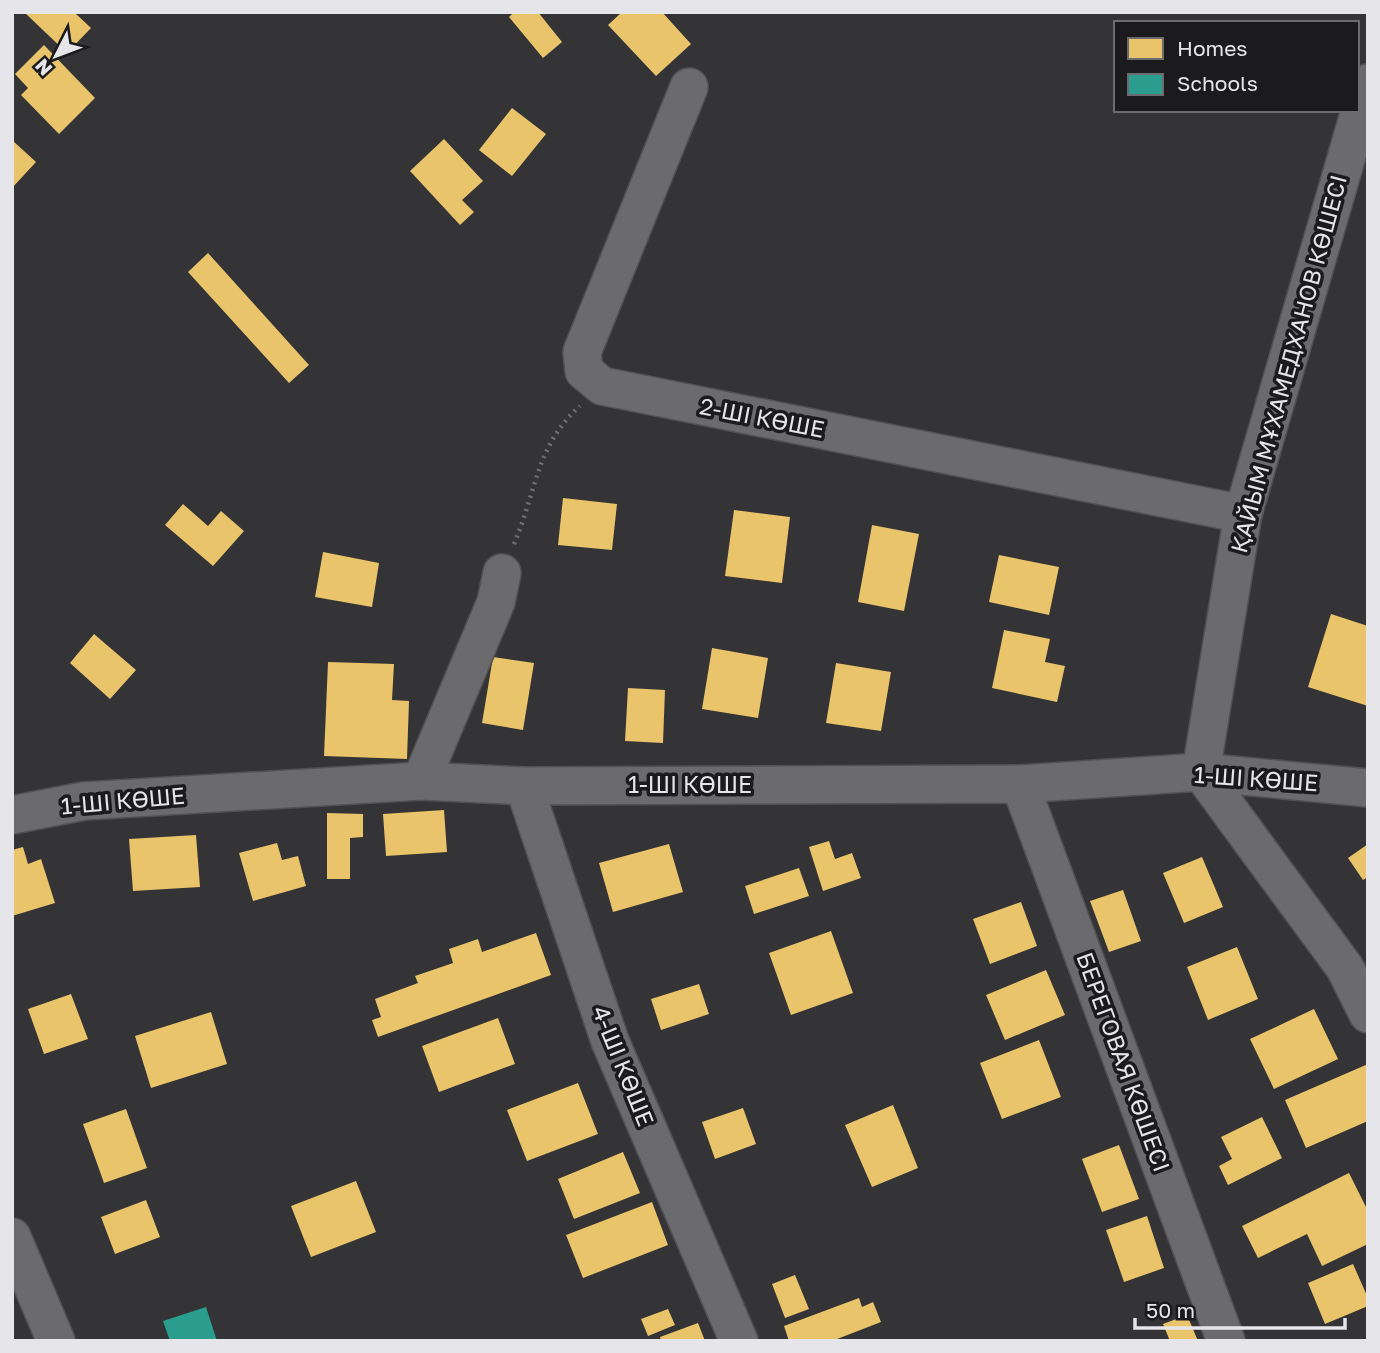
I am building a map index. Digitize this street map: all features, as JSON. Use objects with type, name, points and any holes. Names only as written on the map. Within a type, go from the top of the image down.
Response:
[{"type":"street","name":"ҚАЙЫМ МҰХАМЕДХАНОВ КӨШЕСI","points":[[1359,108],[1368,83]]},
{"type":"street","points":[[602,386],[584,370],[582,352],[689,87]]},
{"type":"street","name":"ҚАЙЫМ МҰХАМЕДХАНОВ КӨШЕСI","points":[[1201,772],[1243,514],[1357,112]]},
{"type":"street","name":"2-ШІ КӨШЕ","points":[[602,386],[1243,514]]},
{"type":"street","points":[[421,781],[496,602],[502,573]]},
{"type":"street","points":[[1201,772],[1345,968],[1368,1014]]},
{"type":"street","name":"1-ШІ КӨШЕ","points":[[12,815],[84,800],[421,781],[524,786],[1020,784],[1201,772],[1368,788]]},
{"type":"street","name":"БЕРЕГОВАЯ КӨШЕСІ","points":[[1020,784],[1226,1341]]},
{"type":"street","name":"4-ШI КӨШЕ","points":[[524,786],[610,1041],[739,1341]]},
{"type":"street","points":[[12,1237],[56,1341]]},
{"type":"path","points":[[502,573],[506,554],[515,542],[547,448],[560,424],[602,386]]},
{"type":"building: Homes","points":[[24,12],[74,12],[91,28],[67,53]]},
{"type":"building: Homes","points":[[514,12],[538,12],[562,42],[543,58],[509,17]]},
{"type":"building: Homes","points":[[622,12],[662,12],[691,44],[656,76],[608,25]]},
{"type":"building: Homes","points":[[44,45],[95,98],[59,134],[21,95],[28,88],[15,74]]},
{"type":"building: Homes","points":[[512,108],[546,134],[512,176],[479,150]]},
{"type":"building: Homes","points":[[444,139],[483,181],[462,200],[474,212],[460,225],[410,171]]},
{"type":"building: Homes","points":[[12,140],[36,162],[12,188]]},
{"type":"building: Homes","points":[[208,253],[309,365],[289,383],[188,272]]},
{"type":"building: Homes","points":[[563,498],[617,504],[612,550],[558,545]]},
{"type":"building: Homes","points":[[183,504],[208,526],[221,511],[244,531],[213,566],[165,525]]},
{"type":"building: Homes","points":[[734,510],[790,517],[782,583],[725,576]]},
{"type":"building: Homes","points":[[872,525],[919,534],[904,611],[858,602]]},
{"type":"building: Homes","points":[[323,552],[379,563],[372,607],[315,597]]},
{"type":"building: Homes","points":[[999,555],[1059,567],[1049,615],[989,602]]},
{"type":"building: Homes","points":[[1331,614],[1368,626],[1368,706],[1308,687]]},
{"type":"building: Homes","points":[[1004,630],[1050,639],[1045,662],[1065,666],[1057,702],[992,688]]},
{"type":"building: Homes","points":[[94,634],[136,670],[110,699],[70,663]]},
{"type":"building: Homes","points":[[712,648],[768,658],[758,718],[702,709]]},
{"type":"building: Homes","points":[[493,657],[534,663],[523,730],[482,723]]},
{"type":"building: Homes","points":[[328,662],[394,664],[392,700],[409,701],[407,759],[324,756]]},
{"type":"building: Homes","points":[[836,663],[891,672],[881,731],[826,723]]},
{"type":"building: Homes","points":[[628,688],[665,690],[663,743],[625,741]]},
{"type":"building: Homes","points":[[444,810],[447,852],[386,856],[383,814]]},
{"type":"building: Homes","points":[[327,813],[363,814],[363,837],[350,838],[350,879],[327,879]]},
{"type":"building: Homes","points":[[196,835],[200,887],[133,891],[129,839]]},
{"type":"building: Homes","points":[[829,841],[835,859],[852,853],[861,878],[823,891],[809,847]]},
{"type":"building: Homes","points":[[277,843],[282,860],[298,856],[306,886],[253,901],[239,853]]},
{"type":"building: Homes","points":[[669,844],[683,892],[613,912],[599,863]]},
{"type":"building: Homes","points":[[1368,844],[1368,877],[1363,880],[1348,858]]},
{"type":"building: Homes","points":[[23,847],[28,864],[41,859],[55,903],[12,916],[12,850]]},
{"type":"building: Homes","points":[[1202,857],[1223,907],[1184,923],[1163,873]]},
{"type":"building: Homes","points":[[799,868],[809,896],[754,914],[745,886]]},
{"type":"building: Homes","points":[[1123,890],[1141,941],[1109,952],[1090,901]]},
{"type":"building: Homes","points":[[1021,902],[1037,946],[990,964],[973,919]]},
{"type":"building: Homes","points":[[831,931],[853,993],[791,1015],[769,953]]},
{"type":"building: Homes","points":[[536,933],[551,975],[378,1037],[372,1020],[381,1017],[375,999],[418,983],[415,976],[453,963],[449,949],[478,939],[482,952]]},
{"type":"building: Homes","points":[[1237,947],[1258,999],[1208,1020],[1187,967]]},
{"type":"building: Homes","points":[[1046,970],[1065,1015],[1005,1040],[986,995]]},
{"type":"building: Homes","points":[[699,984],[709,1014],[661,1030],[651,999]]},
{"type":"building: Homes","points":[[71,994],[88,1039],[44,1054],[28,1009]]},
{"type":"building: Homes","points":[[1314,1009],[1338,1059],[1274,1089],[1250,1039]]},
{"type":"building: Homes","points":[[211,1012],[227,1064],[151,1088],[135,1036]]},
{"type":"building: Homes","points":[[498,1018],[515,1064],[439,1092],[422,1046]]},
{"type":"building: Homes","points":[[1039,1040],[1061,1097],[1002,1119],[980,1063]]},
{"type":"building: Homes","points":[[1368,1064],[1368,1121],[1306,1148],[1285,1100]]},
{"type":"building: Homes","points":[[578,1083],[598,1134],[527,1161],[507,1110]]},
{"type":"building: Homes","points":[[893,1105],[918,1168],[872,1187],[845,1125]]},
{"type":"building: Homes","points":[[743,1108],[756,1144],[715,1159],[702,1122]]},
{"type":"building: Homes","points":[[126,1109],[147,1168],[104,1183],[83,1124]]},
{"type":"building: Homes","points":[[1262,1117],[1282,1158],[1228,1185],[1219,1166],[1232,1159],[1221,1137]]},
{"type":"building: Homes","points":[[1119,1145],[1139,1199],[1102,1212],[1082,1159]]},
{"type":"building: Homes","points":[[623,1152],[640,1193],[574,1219],[558,1179]]},
{"type":"building: Homes","points":[[1349,1173],[1368,1211],[1368,1244],[1322,1266],[1307,1234],[1258,1258],[1242,1226]]},
{"type":"building: Homes","points":[[356,1181],[376,1232],[311,1257],[291,1206]]},
{"type":"building: Homes","points":[[146,1200],[160,1237],[115,1254],[101,1217]]},
{"type":"building: Homes","points":[[652,1202],[668,1245],[583,1278],[566,1235]]},
{"type":"building: Homes","points":[[1147,1216],[1164,1268],[1124,1282],[1106,1230]]},
{"type":"building: Homes","points":[[1353,1264],[1368,1298],[1368,1306],[1325,1324],[1308,1283]]},
{"type":"building: Homes","points":[[795,1275],[809,1309],[785,1318],[772,1284]]},
{"type":"building: Homes","points":[[859,1298],[862,1307],[873,1302],[881,1322],[832,1341],[789,1341],[784,1326]]},
{"type":"building: Homes","points":[[668,1309],[675,1325],[648,1336],[641,1319]]},
{"type":"building: Homes","points":[[1187,1315],[1198,1341],[1170,1341],[1163,1324]]},
{"type":"building: Homes","points":[[698,1323],[705,1341],[661,1341],[660,1337]]},
{"type":"building: Schools","points":[[206,1307],[217,1341],[170,1341],[163,1321]]}]
